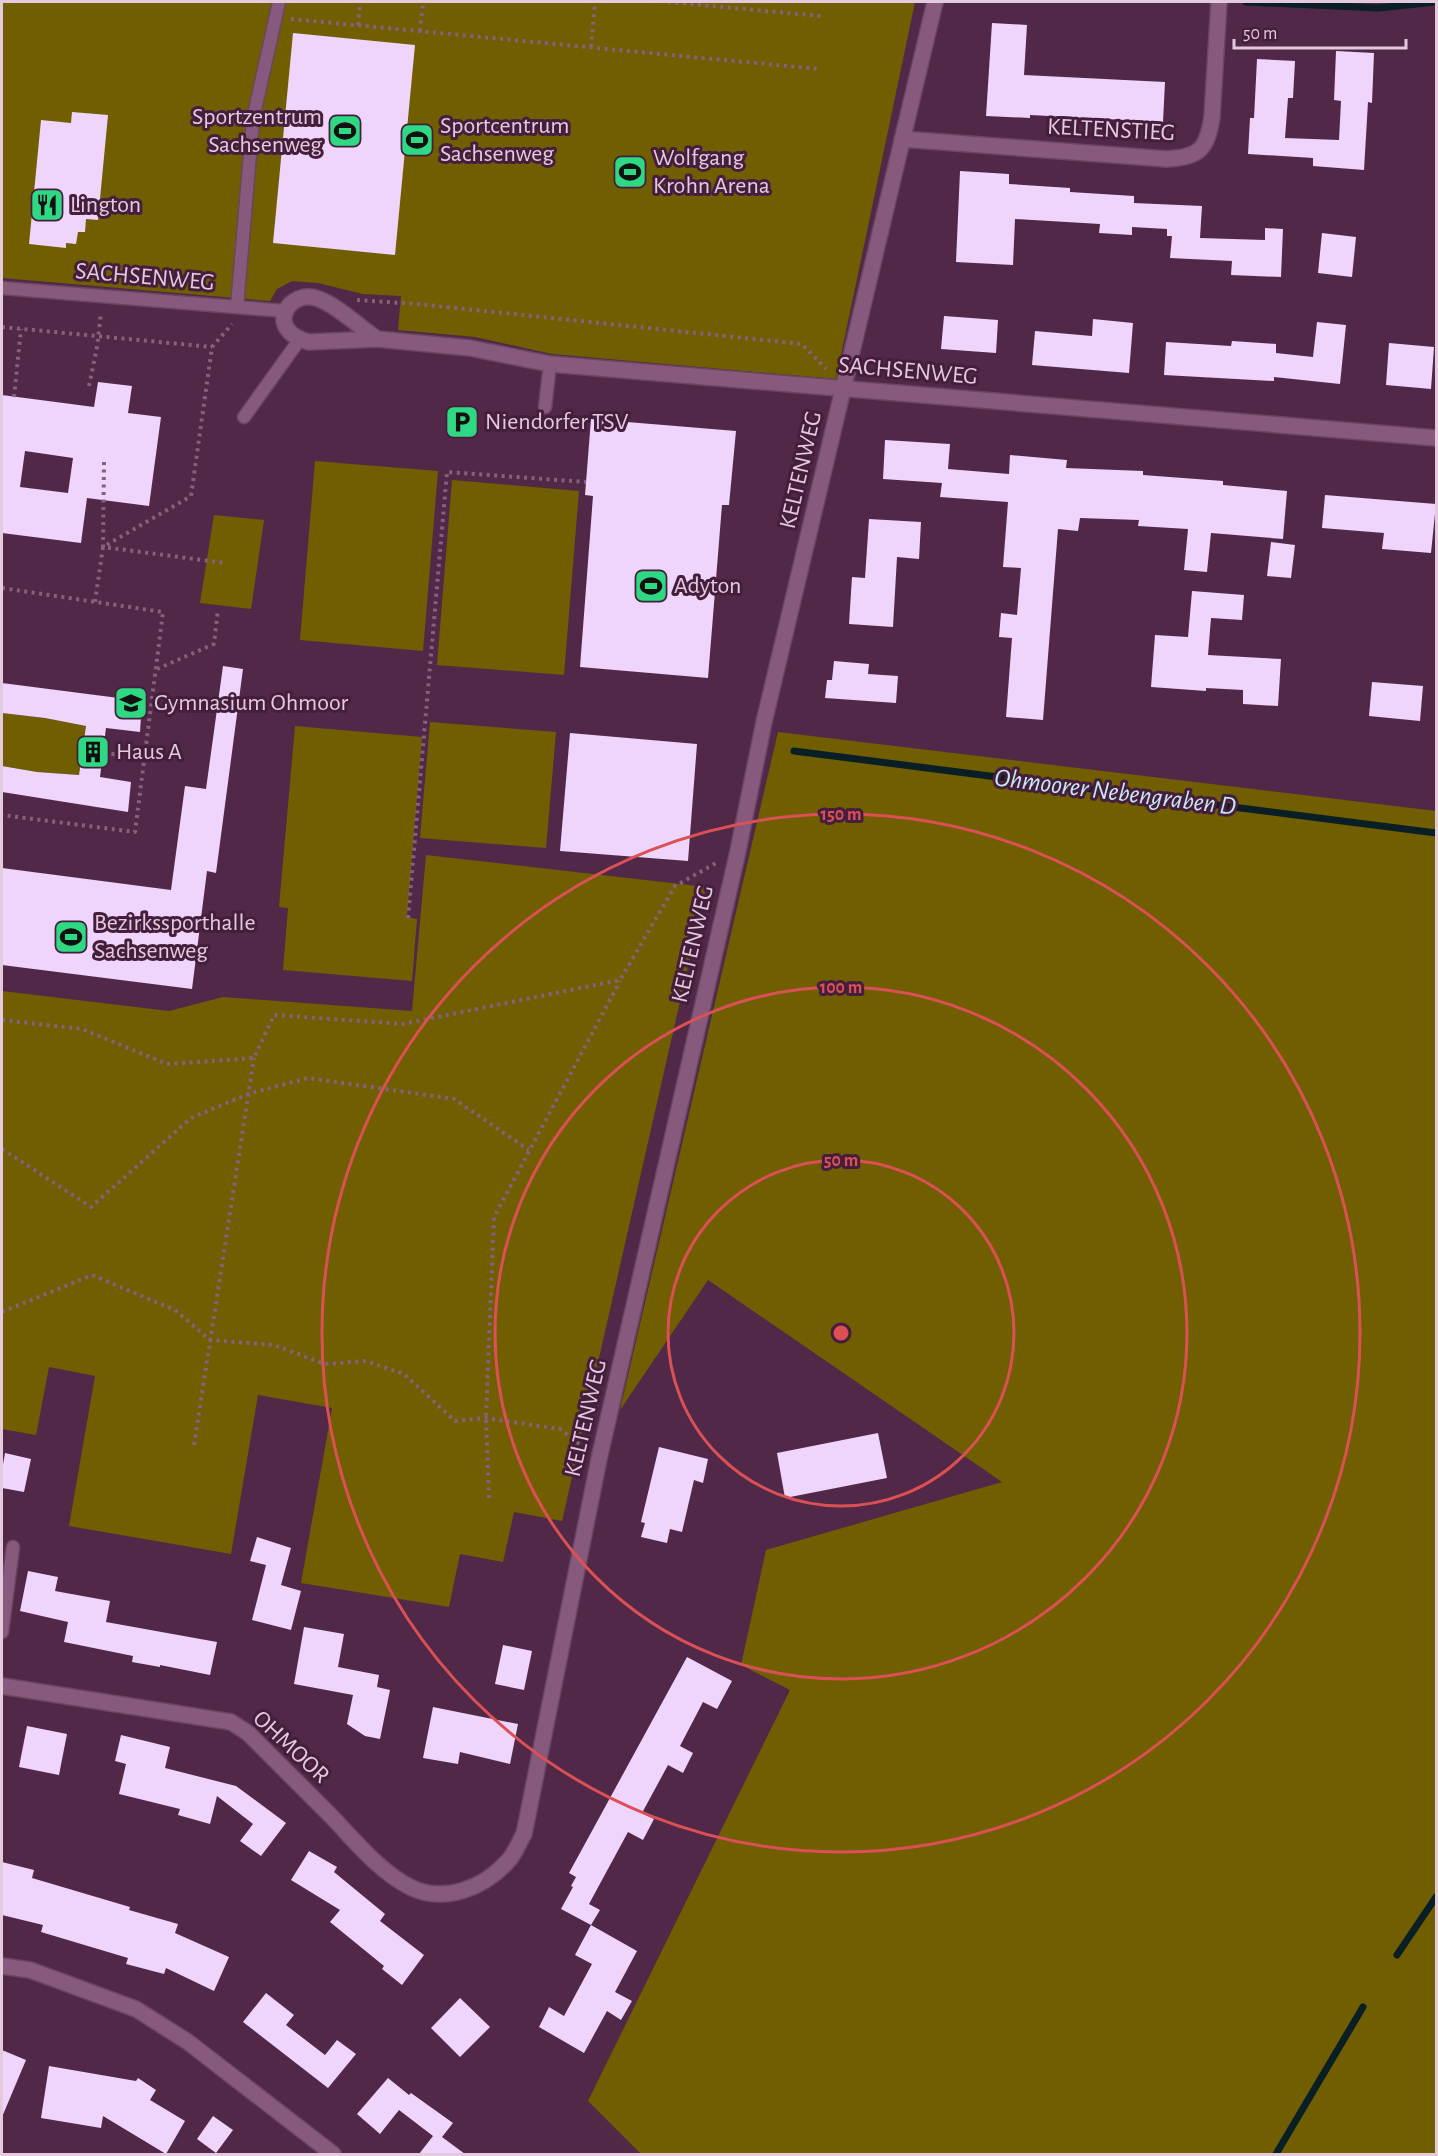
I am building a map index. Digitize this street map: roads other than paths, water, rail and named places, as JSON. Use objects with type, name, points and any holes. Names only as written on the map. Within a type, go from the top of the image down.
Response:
[{"type":"street","name":"KELTENWEG","points":[[481,1884],[509,1861],[524,1834],[599,1459],[738,850],[764,723],[935,2]]},
{"type":"street","name":"KELTENSTIEG","points":[[902,139],[1167,159],[1195,154],[1203,147],[1209,134],[1212,117],[1219,2]]},
{"type":"street","name":"SACHSENWEG","points":[[285,311],[294,301],[305,297],[318,299],[377,339]]},
{"type":"street","points":[[285,311],[284,325],[289,333],[300,339]]},
{"type":"street","name":"SACHSENWEG","points":[[300,339],[319,342],[377,339],[470,348],[550,364],[1437,438]]},
{"type":"street","name":"OHMOOR","points":[[2,1686],[231,1722],[248,1733],[365,1852],[397,1879],[411,1888],[424,1892],[453,1894],[481,1884]]},
{"type":"street","points":[[2,1966],[30,1970],[136,2009],[188,2042],[333,2154]]},
{"type":"lane","points":[[237,307],[253,119],[279,2]]},
{"type":"lane","name":"SACHSENWEG","points":[[2,288],[285,311]]},
{"type":"lane","points":[[244,417],[300,339]]},
{"type":"lane","points":[[545,406],[550,364]]},
{"type":"lane","points":[[2,1632],[13,1547]]},
{"type":"waterway","points":[[1246,2],[1378,8],[1436,2]]},
{"type":"waterway","name":"Ohmoorer Nebengraben D","points":[[794,751],[1436,833]]},
{"type":"waterway","points":[[1397,1955],[1436,1897]]},
{"type":"waterway","points":[[1276,2154],[1363,2007]]},
{"type":"place","name":"Sportzentrum Sachsenweg","points":[[345,131]]},
{"type":"place","name":"Sportcentrum Sachsenweg","points":[[417,140]]},
{"type":"place","name":"Wolfgang Krohn Arena","points":[[630,172]]},
{"type":"place","name":"Lington","points":[[47,205]]},
{"type":"place","name":"Niendorfer TSV","points":[[462,422]]},
{"type":"place","name":"Adyton","points":[[651,586]]},
{"type":"place","name":"Gymnasium Ohmoor","points":[[131,703]]},
{"type":"place","name":"Haus A","points":[[93,752]]},
{"type":"place","name":"Bezirkssporthalle Sachsenweg","points":[[71,937]]}]
